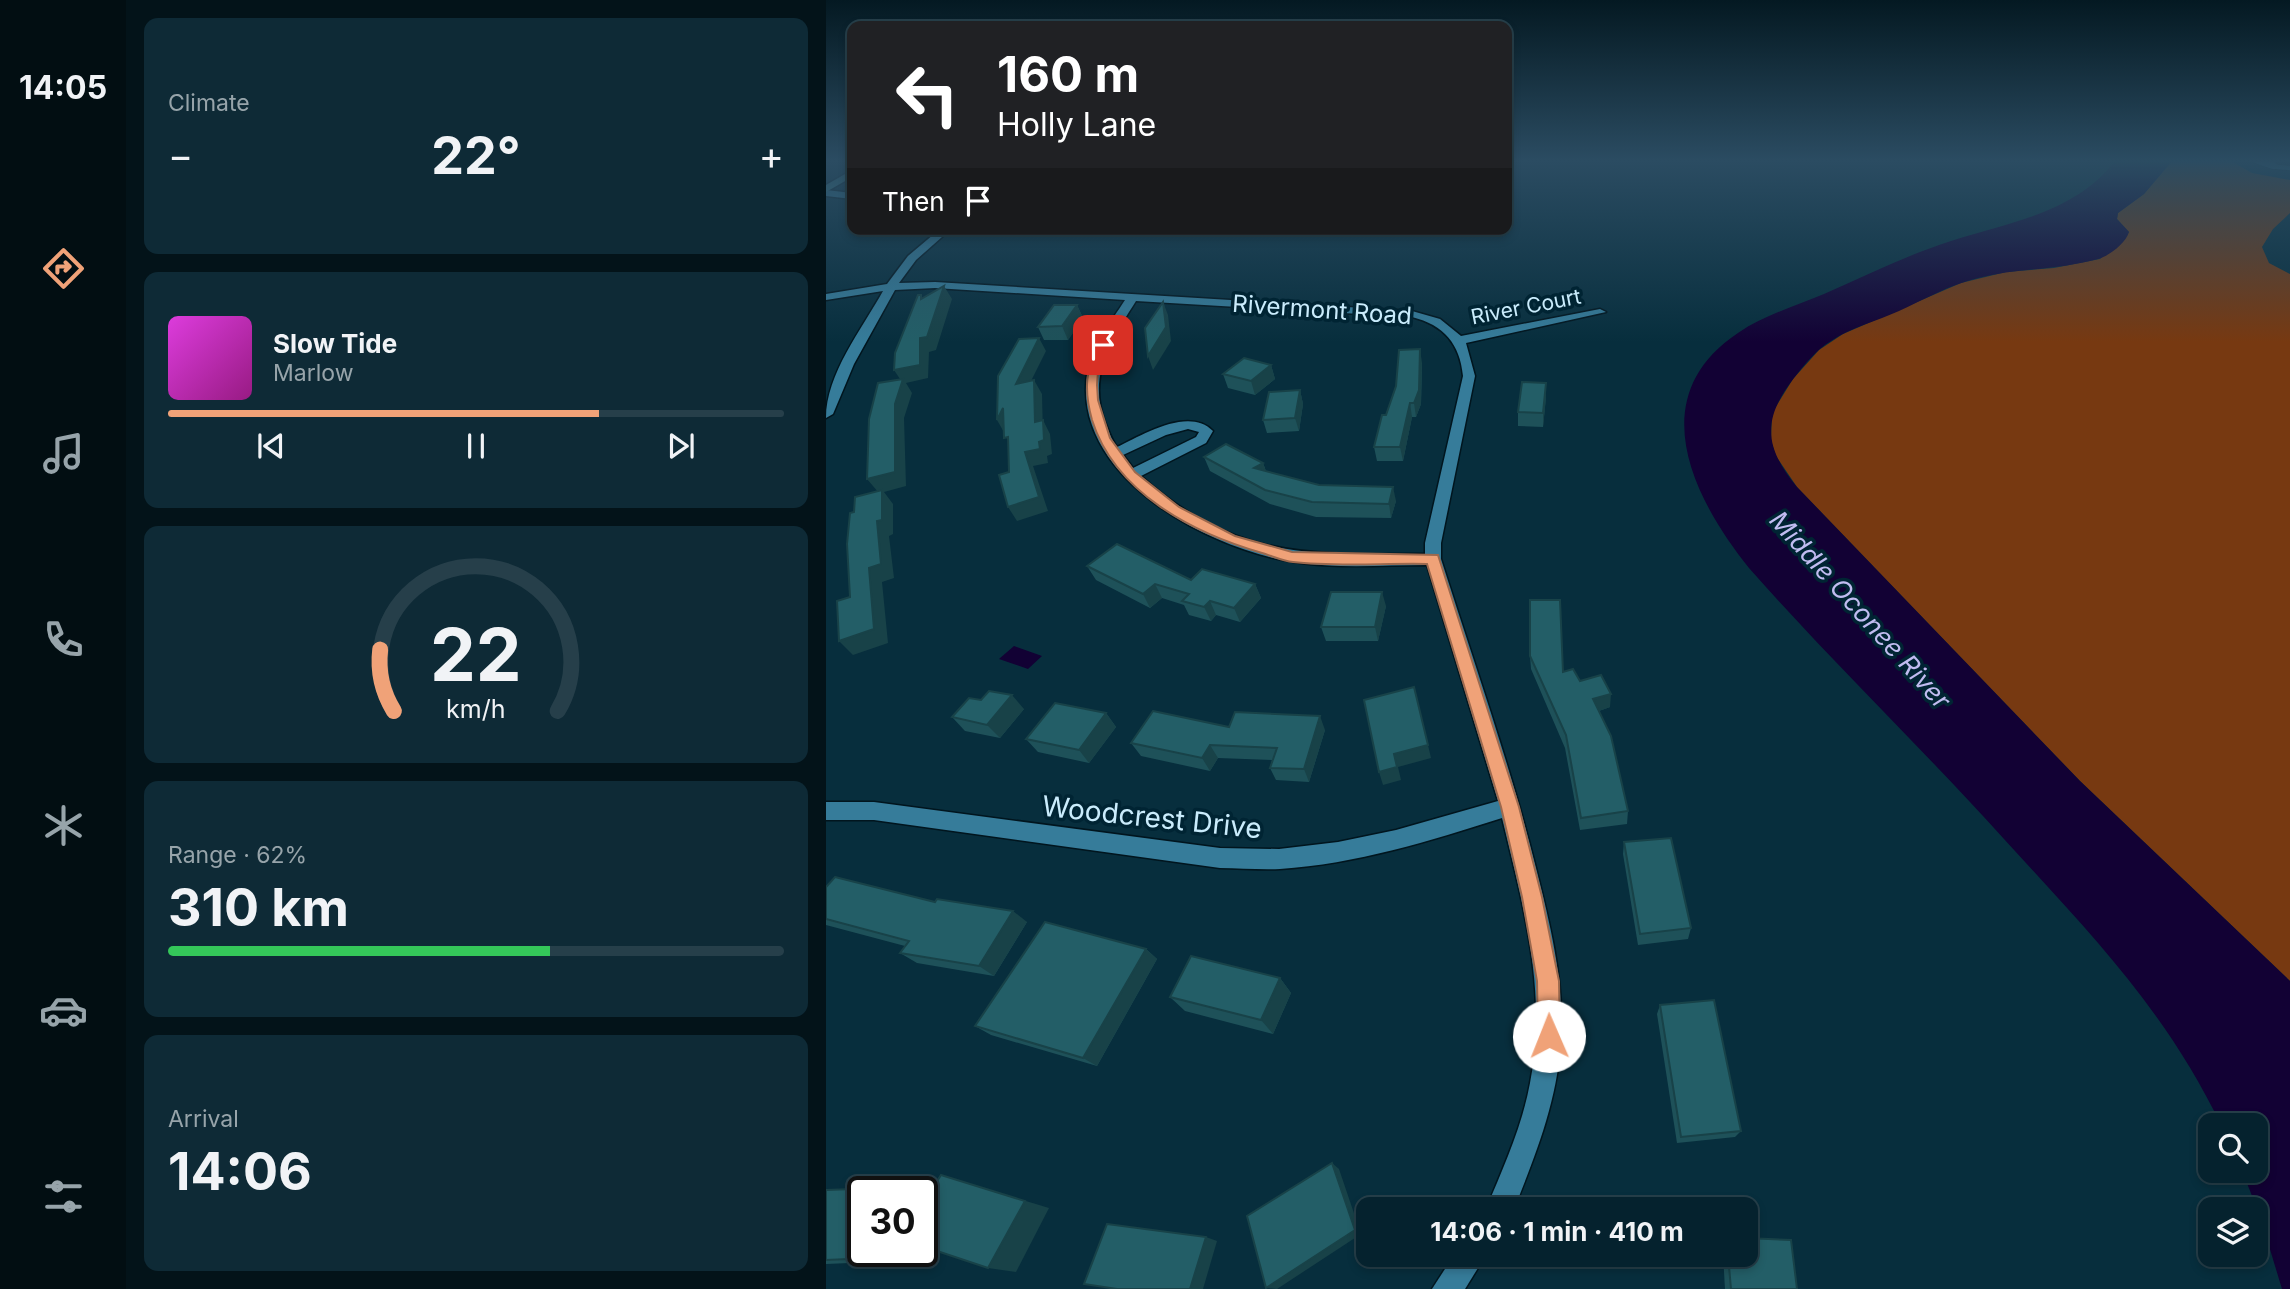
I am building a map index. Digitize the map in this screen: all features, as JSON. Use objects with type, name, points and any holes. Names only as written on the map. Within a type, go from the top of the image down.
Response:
[{"type":"street","points":[[826,414],[848,364],[891,287],[912,258],[939,235]]},
{"type":"street","name":"Rivermont Road","points":[[826,297],[891,287],[936,285],[1412,314],[1435,321],[1461,340]]},
{"type":"street","points":[[1132,298],[1103,345],[1093,371],[1092,400],[1104,438],[1113,454],[1155,497],[1192,521],[1251,547],[1292,557],[1433,559]]},
{"type":"street","name":"River Court","points":[[1461,340],[1600,312]]},
{"type":"street","points":[[1461,340],[1469,362],[1469,376],[1433,543],[1433,559],[1510,807],[1540,934],[1548,981],[1549,1036],[1543,1084],[1524,1151],[1505,1197]]},
{"type":"street","points":[[1113,454],[1177,426],[1198,425],[1206,431],[1201,440],[1131,475]]},
{"type":"street","name":"Woodcrest Drive","points":[[826,811],[874,811],[1220,858],[1278,859],[1384,843],[1510,807]]},
{"type":"street","points":[[1447,1289],[1463,1267]]},
{"type":"shaded area","points":[[2119,221],[2281,221],[2262,247],[2269,263],[2290,274],[2290,981],[2080,781],[1797,487],[1776,456],[1771,441],[1772,413],[1793,379],[1819,350],[1843,334],[1961,283],[2006,272],[2054,268],[2100,259],[2129,232]]},
{"type":"water","name":"Middle Oconee River","points":[[2017,221],[2119,221],[2129,232],[2116,248],[2102,257],[2083,263],[2008,272],[1967,281],[1839,336],[1811,358],[1794,378],[1776,407],[1771,433],[1778,459],[1797,487],[2080,781],[2290,981],[2290,1289],[2282,1289],[2268,1243],[2268,1197],[2253,1197],[2247,1183],[2268,1183],[2268,1113],[2215,1113],[2175,1044],[2123,973],[1973,805],[1749,568],[1710,511],[1696,480],[1686,448],[1685,417],[1691,387],[1709,359],[1738,333],[1769,316],[1919,253]]},
{"type":"water","points":[[1014,646],[1042,656],[1028,669],[999,659]]},
{"type":"building","points":[[944,286],[927,337],[920,338],[920,365],[894,370],[895,353],[918,295],[921,295],[921,299]]},
{"type":"building","points":[[1163,302],[1166,327],[1148,356],[1145,328]]},
{"type":"building","points":[[1054,305],[1077,305],[1062,326],[1038,327]]},
{"type":"building","points":[[1039,338],[1016,384],[1034,380],[1035,422],[1043,420],[1044,440],[1039,442],[1040,449],[1025,452],[1039,497],[1008,507],[999,475],[1009,472],[1008,437],[1004,438],[1003,408],[997,420],[998,376],[1019,339]]},
{"type":"building","points":[[1420,349],[1419,390],[1414,403],[1410,403],[1400,447],[1374,447],[1382,415],[1386,415],[1396,386],[1399,350]]},
{"type":"building","points":[[1244,358],[1271,365],[1251,381],[1223,374]]},
{"type":"building","points":[[903,379],[895,404],[895,472],[867,479],[869,419],[878,383]]},
{"type":"building","points":[[1522,382],[1546,383],[1543,413],[1518,412]]},
{"type":"building","points":[[1300,390],[1295,418],[1263,420],[1269,392]]},
{"type":"building","points":[[1226,444],[1263,463],[1254,468],[1319,485],[1393,487],[1389,504],[1312,502],[1265,490],[1204,457]]},
{"type":"building","points":[[882,490],[882,520],[877,521],[881,564],[869,568],[874,629],[839,641],[837,601],[850,597],[847,544],[850,513],[854,512],[855,497]]},
{"type":"building","points":[[1117,544],[1191,580],[1202,569],[1255,584],[1234,608],[1210,601],[1204,607],[1182,601],[1189,594],[1155,584],[1143,594],[1087,566]]},
{"type":"building","points":[[1331,592],[1382,592],[1375,627],[1321,627]]},
{"type":"building","points":[[1530,600],[1560,600],[1563,672],[1573,669],[1580,681],[1601,675],[1611,694],[1593,699],[1611,736],[1628,811],[1581,818],[1566,735],[1530,656]]},
{"type":"building","points":[[1414,687],[1428,745],[1394,754],[1397,767],[1379,772],[1364,700]]},
{"type":"building","points":[[989,691],[1012,695],[987,725],[952,717],[969,698],[981,700]]},
{"type":"building","points":[[1055,703],[1106,713],[1079,750],[1026,739]]},
{"type":"building","points":[[1153,711],[1229,727],[1235,712],[1320,716],[1304,769],[1270,768],[1277,748],[1210,745],[1202,758],[1131,743]]},
{"type":"building","points":[[1671,838],[1691,928],[1640,934],[1624,842]]},
{"type":"building","points":[[835,877],[935,902],[937,899],[1013,911],[979,966],[900,953],[909,941],[826,919],[826,887]]},
{"type":"building","points":[[1045,922],[1146,949],[1083,1058],[975,1026]]},
{"type":"building","points":[[1191,956],[1280,978],[1261,1020],[1170,997]]},
{"type":"building","points":[[1714,1000],[1741,1131],[1681,1137],[1660,1005]]},
{"type":"building","points":[[1332,1163],[1355,1230],[1266,1288],[1247,1216]]},
{"type":"building","points":[[941,1175],[1025,1201],[988,1268],[938,1251],[938,1180]]},
{"type":"building","points":[[847,1189],[847,1259],[826,1260],[826,1190]]},
{"type":"building","points":[[1107,1224],[1206,1237],[1190,1289],[1117,1289],[1084,1284]]},
{"type":"building","points":[[1758,1239],[1791,1240],[1797,1289],[1731,1289],[1729,1267],[1758,1267]]},
{"type":"route","points":[[1103,345],[1093,371],[1092,400],[1104,438],[1113,454],[1131,475],[1174,510],[1230,539],[1292,557],[1433,559],[1510,807],[1532,897],[1548,981],[1549,1036]]}]
